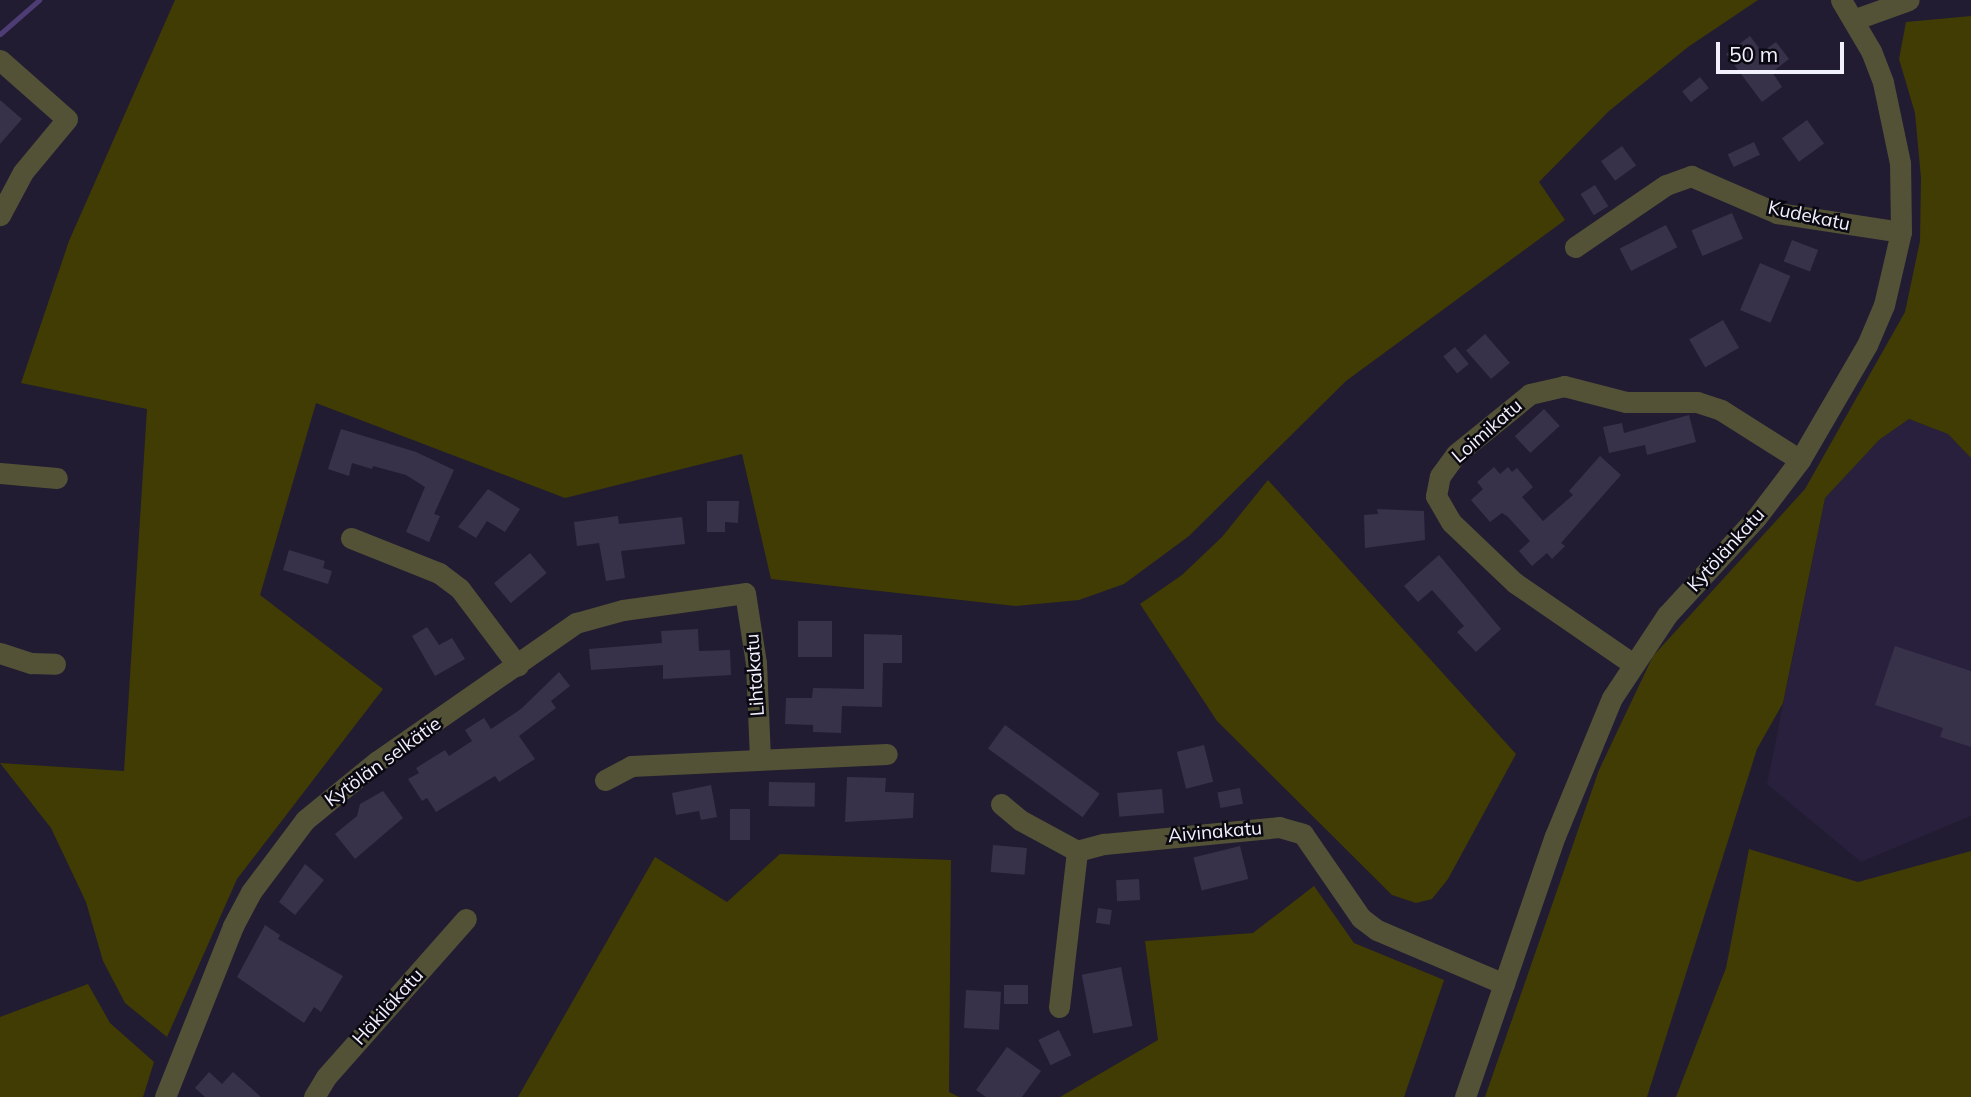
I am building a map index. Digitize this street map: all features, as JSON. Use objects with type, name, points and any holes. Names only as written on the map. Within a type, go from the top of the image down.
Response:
[{"type":"street","name":"Kytölänkatu","points":[[1465,1097],[1594,735],[1633,664],[1667,615],[1756,518],[1800,460],[1867,345],[1895,270],[1903,194],[1893,121],[1871,51],[1841,0]]},
{"type":"street","points":[[1853,20],[1909,0]]},
{"type":"street","points":[[0,60],[67,119],[23,172],[0,215]]},
{"type":"street","name":"Kudekatu","points":[[1575,247],[1667,185],[1691,176],[1777,213],[1901,232]]},
{"type":"street","name":"Loimikatu","points":[[1633,664],[1515,583],[1451,522],[1436,496],[1440,476],[1456,454],[1530,394],[1564,386],[1626,402],[1698,402],[1721,410],[1800,460]]},
{"type":"street","points":[[0,474],[57,478]]},
{"type":"street","points":[[351,538],[439,573],[460,589],[518,666]]},
{"type":"street","name":"Kytölän selkätie","points":[[165,1097],[233,926],[251,892],[305,820],[376,762],[518,666],[565,630],[599,614],[745,593]]},
{"type":"street","name":"Lihtakatu","points":[[745,593],[756,663],[760,758]]},
{"type":"street","points":[[0,653],[30,663],[55,664]]},
{"type":"street","points":[[605,780],[631,766],[887,754]]},
{"type":"street","points":[[1001,804],[1020,820],[1077,851],[1059,1007]]},
{"type":"street","name":"Aivinakatu","points":[[1077,851],[1127,841],[1279,827],[1303,834],[1361,918],[1377,930],[1504,984]]},
{"type":"street","name":"Häkiläkatu","points":[[314,1097],[326,1077],[466,919]]},
{"type":"shaded area","points":[[175,0],[1758,0],[1688,47],[1609,111],[1539,182],[1565,220],[1346,381],[1189,536],[1124,584],[1079,600],[1015,606],[771,579],[742,454],[565,498],[316,403],[260,595],[383,689],[237,879],[167,1037],[125,1003],[103,961],[86,902],[51,828],[0,763],[124,771],[147,409],[21,383],[69,241]]},
{"type":"shaded area","points":[[1971,16],[1971,458],[1948,434],[1909,419],[1879,440],[1825,498],[1783,703],[1757,749],[1647,1097],[1485,1097],[1599,770],[1653,656],[1805,489],[1905,312],[1920,241],[1921,178],[1915,113],[1899,59],[1906,22]]},
{"type":"shaded area","points":[[1909,419],[1948,434],[1971,458],[1971,816],[1861,862],[1767,784],[1825,498],[1879,440]]},
{"type":"shaded area","points":[[1268,480],[1516,754],[1448,879],[1432,899],[1416,903],[1392,895],[1217,721],[1140,604],[1182,575],[1222,537]]},
{"type":"shaded area","points":[[1749,849],[1858,882],[1971,851],[1971,1097],[1676,1097],[1726,968]]},
{"type":"shaded area","points":[[780,854],[951,860],[949,1092],[959,1097],[518,1097],[655,857],[727,902]]},
{"type":"shaded area","points":[[1314,886],[1354,943],[1444,980],[1404,1097],[1060,1097],[1158,1040],[1145,941],[1253,933]]},
{"type":"shaded area","points":[[88,984],[110,1023],[154,1062],[143,1097],[0,1097],[0,1017]]},
{"type":"building","points":[[1750,36],[1762,52],[1776,42],[1789,59],[1772,72],[1782,87],[1762,102],[1726,54]]},
{"type":"building","points":[[1700,77],[1709,88],[1691,102],[1682,91]]},
{"type":"building","points":[[0,100],[22,119],[0,144]]},
{"type":"building","points":[[1807,120],[1824,143],[1799,162],[1782,138]]},
{"type":"building","points":[[1754,142],[1760,155],[1734,167],[1728,154]]},
{"type":"building","points":[[1622,146],[1636,165],[1615,181],[1601,161]]},
{"type":"building","points":[[1595,185],[1608,206],[1594,215],[1581,194]]},
{"type":"building","points":[[1732,213],[1743,239],[1702,256],[1691,230]]},
{"type":"building","points":[[1666,225],[1677,247],[1631,271],[1620,249]]},
{"type":"building","points":[[1792,240],[1818,250],[1810,272],[1784,261]]},
{"type":"building","points":[[1760,263],[1790,276],[1770,323],[1740,310]]},
{"type":"building","points":[[1723,320],[1739,348],[1705,367],[1689,340]]},
{"type":"building","points":[[1485,334],[1510,363],[1491,379],[1466,350]]},
{"type":"building","points":[[1455,347],[1469,364],[1457,374],[1443,356]]},
{"type":"building","points":[[1544,409],[1560,426],[1530,453],[1515,436]]},
{"type":"building","points":[[1689,415],[1696,442],[1647,455],[1645,445],[1609,453],[1603,427],[1622,423],[1624,433]]},
{"type":"building","points":[[341,429],[416,452],[454,470],[434,514],[440,516],[429,542],[406,532],[425,487],[406,475],[373,466],[372,469],[352,463],[349,476],[328,469]]},
{"type":"building","points":[[1600,456],[1621,475],[1561,543],[1565,546],[1552,559],[1547,553],[1532,566],[1519,551],[1530,541],[1508,517],[1502,513],[1490,522],[1471,500],[1483,489],[1477,482],[1494,467],[1500,474],[1508,467],[1512,472],[1517,468],[1533,487],[1522,497],[1543,521],[1573,495],[1569,491]]},
{"type":"building","points":[[488,489],[520,509],[505,532],[487,521],[476,538],[458,527]]},
{"type":"building","points":[[707,501],[739,501],[738,523],[725,522],[725,532],[707,532]]},
{"type":"building","points":[[1377,509],[1424,511],[1425,540],[1365,548],[1364,515],[1378,514]]},
{"type":"building","points":[[618,516],[619,524],[682,517],[685,544],[621,551],[625,578],[606,581],[599,543],[577,546],[574,522]]},
{"type":"building","points":[[289,550],[325,561],[323,568],[332,571],[328,584],[283,570]]},
{"type":"building","points":[[530,553],[547,573],[511,603],[494,583]]},
{"type":"building","points":[[1439,555],[1501,629],[1476,652],[1457,632],[1464,626],[1432,590],[1418,602],[1404,586]]},
{"type":"building","points":[[798,621],[832,621],[832,657],[798,657]]},
{"type":"building","points":[[427,627],[439,645],[452,638],[465,659],[435,676],[412,636]]},
{"type":"building","points":[[698,629],[699,651],[730,650],[731,675],[663,679],[663,665],[591,670],[589,649],[662,643],[661,631]]},
{"type":"building","points":[[864,634],[902,635],[902,663],[883,663],[882,707],[842,706],[841,733],[813,732],[813,725],[785,724],[786,698],[812,698],[813,688],[864,689]]},
{"type":"building","points":[[1895,646],[1971,671],[1971,747],[1940,737],[1943,728],[1875,705]]},
{"type":"building","points":[[559,672],[570,686],[551,701],[556,708],[519,736],[535,759],[499,782],[495,776],[436,812],[427,798],[422,801],[408,779],[419,773],[416,768],[445,750],[449,756],[472,741],[465,730],[484,718],[491,729],[521,709]]},
{"type":"building","points":[[1005,725],[1100,794],[1083,817],[988,748]]},
{"type":"building","points":[[1204,745],[1213,782],[1186,789],[1177,752]]},
{"type":"building","points":[[847,777],[886,778],[885,792],[914,793],[913,818],[845,822]]},
{"type":"building","points":[[769,782],[815,783],[815,807],[769,806]]},
{"type":"building","points":[[711,785],[717,817],[701,820],[699,811],[676,815],[672,793]]},
{"type":"building","points":[[1240,788],[1243,804],[1220,808],[1217,792]]},
{"type":"building","points":[[1162,789],[1164,813],[1119,817],[1117,793]]},
{"type":"building","points":[[383,791],[403,818],[355,859],[335,834],[357,816],[360,804]]},
{"type":"building","points":[[730,809],[750,809],[750,840],[730,840]]},
{"type":"building","points":[[993,845],[1027,848],[1025,875],[991,872]]},
{"type":"building","points":[[1240,846],[1248,879],[1202,891],[1193,858]]},
{"type":"building","points":[[305,864],[324,880],[295,915],[279,902]]},
{"type":"building","points":[[1139,879],[1140,900],[1117,901],[1116,880]]},
{"type":"building","points":[[1098,908],[1112,910],[1110,925],[1096,923]]},
{"type":"building","points":[[265,925],[280,935],[278,939],[343,976],[321,1012],[314,1007],[304,1023],[237,977]]},
{"type":"building","points":[[1121,967],[1132,1026],[1093,1034],[1082,975]]},
{"type":"building","points":[[1004,985],[1028,985],[1028,1004],[1004,1004]]},
{"type":"building","points":[[966,990],[1001,992],[999,1030],[964,1028]]},
{"type":"building","points":[[1059,1030],[1071,1055],[1051,1065],[1038,1040]]},
{"type":"building","points":[[1007,1047],[1041,1071],[1022,1097],[986,1097],[976,1090]]},
{"type":"building","points":[[209,1072],[222,1084],[233,1072],[261,1097],[205,1097],[195,1088]]},
{"type":"waterway","points":[[0,34],[39,0]]}]
